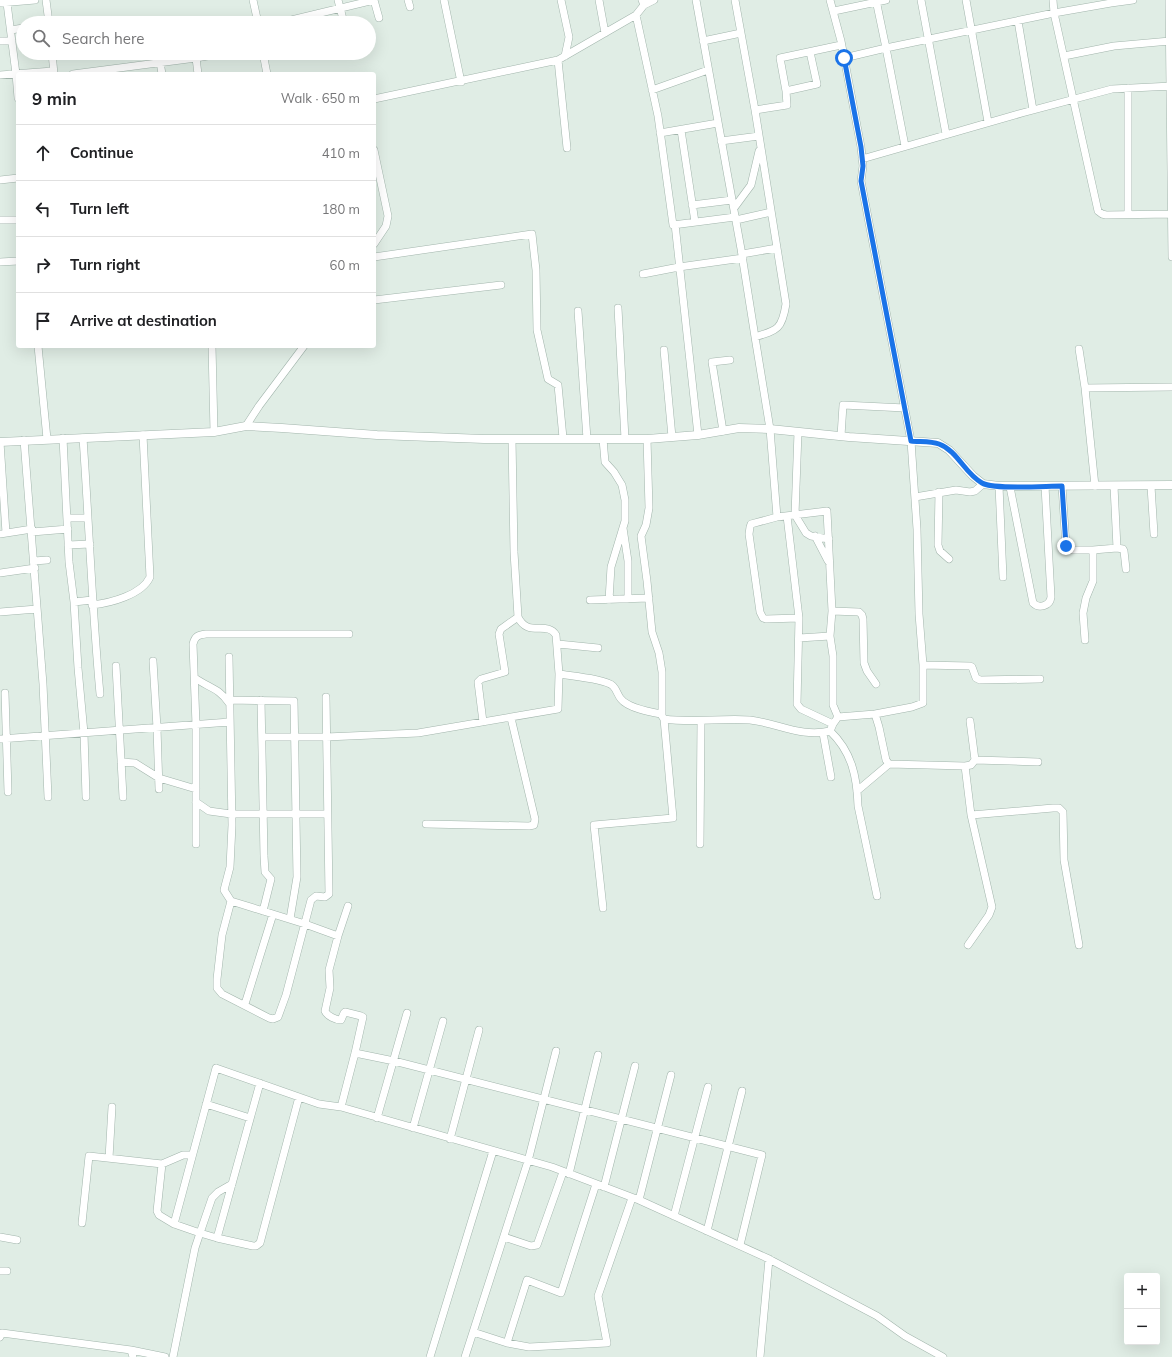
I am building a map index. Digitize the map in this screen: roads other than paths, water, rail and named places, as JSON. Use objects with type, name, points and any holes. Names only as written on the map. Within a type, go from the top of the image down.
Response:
[{"type":"street","points":[[0,75],[16,74],[11,30],[4,3],[35,0]]},
{"type":"street","points":[[46,0],[48,16]]},
{"type":"street","points":[[253,0],[256,16]]},
{"type":"street","points":[[338,0],[342,16]]},
{"type":"street","points":[[307,16],[374,0],[379,18]]},
{"type":"street","points":[[444,0],[461,82]]},
{"type":"street","points":[[561,0],[569,37],[565,56]]},
{"type":"street","points":[[599,0],[605,33]]},
{"type":"street","points":[[376,99],[461,82],[558,60],[636,15],[643,2],[654,0]]},
{"type":"street","points":[[696,0],[734,208],[770,429],[777,517]]},
{"type":"street","points":[[735,0],[755,110],[786,304],[781,323],[778,328],[774,331],[755,337]]},
{"type":"street","points":[[830,0],[834,11],[844,58],[863,166],[861,181],[911,441],[917,528],[919,614],[923,665],[923,703],[912,707],[875,714],[838,717]]},
{"type":"street","points":[[834,11],[886,0]]},
{"type":"street","points":[[921,0],[946,134]]},
{"type":"street","points":[[966,0],[988,122]]},
{"type":"street","points":[[1053,0],[1054,13],[1098,211],[1106,215],[1172,214]]},
{"type":"street","points":[[844,58],[1054,13],[1133,0]]},
{"type":"street","points":[[1169,0],[1172,257]]},
{"type":"street","points":[[876,1],[905,146]]},
{"type":"street","points":[[636,15],[652,90],[660,133],[673,224],[675,224],[698,435]]},
{"type":"street","points":[[1018,21],[1033,110]]},
{"type":"street","points":[[11,30],[16,29]]},
{"type":"street","points":[[703,41],[741,33]]},
{"type":"street","points":[[0,41],[12,41]]},
{"type":"street","points":[[1064,56],[1114,46],[1170,42]]},
{"type":"street","points":[[755,110],[787,105],[780,58],[841,45]]},
{"type":"street","points":[[786,91],[817,84],[810,52]]},
{"type":"street","points":[[53,60],[54,72]]},
{"type":"street","points":[[106,72],[124,71],[160,62],[178,60]]},
{"type":"street","points":[[196,60],[198,72]]},
{"type":"street","points":[[264,60],[267,72]]},
{"type":"street","points":[[558,60],[567,148]]},
{"type":"street","points":[[160,62],[162,72]]},
{"type":"street","points":[[652,90],[708,70]]},
{"type":"street","points":[[862,159],[988,122],[1112,89],[1171,86]]},
{"type":"street","points":[[1128,88],[1128,214]]},
{"type":"street","points":[[660,133],[718,123]]},
{"type":"street","points":[[681,130],[695,222]]},
{"type":"street","points":[[721,141],[759,136]]},
{"type":"street","points":[[734,208],[751,185],[760,145]]},
{"type":"street","points":[[376,159],[388,216],[386,226],[376,241]]},
{"type":"street","points":[[0,180],[16,178]]},
{"type":"street","points":[[692,205],[732,200]]},
{"type":"street","points":[[675,224],[735,218],[771,212]]},
{"type":"street","points":[[0,220],[16,220]]},
{"type":"street","points":[[376,257],[532,234],[536,270],[537,330],[548,379],[558,385],[563,438]]},
{"type":"street","points":[[643,274],[777,248]]},
{"type":"street","points":[[0,262],[16,261]]},
{"type":"street","points":[[376,300],[501,285]]},
{"type":"street","points":[[618,308],[625,439]]},
{"type":"street","points":[[578,311],[587,439]]},
{"type":"street","points":[[38,348],[47,439]]},
{"type":"street","points":[[212,348],[214,432]]},
{"type":"street","points":[[246,426],[259,406],[302,348]]},
{"type":"street","points":[[1079,349],[1085,388],[1095,486]]},
{"type":"street","points":[[664,350],[672,437]]},
{"type":"street","points":[[723,431],[712,362],[730,360]]},
{"type":"street","points":[[1085,388],[1172,387]]},
{"type":"street","points":[[841,436],[843,404],[905,408]]},
{"type":"street","points":[[68,529],[32,530],[3,534],[0,442],[214,432],[246,426],[377,435],[512,439],[647,439],[698,435],[739,428],[770,429],[938,443],[949,450],[973,476],[983,484],[1010,487],[1172,486]]},
{"type":"street","points":[[798,432],[795,515],[806,533],[829,539]]},
{"type":"street","points":[[74,602],[92,603],[118,600],[142,587],[146,584],[150,577],[142,435]]},
{"type":"street","points":[[63,438],[69,562],[74,602],[84,733],[86,797]]},
{"type":"street","points":[[83,438],[90,544],[92,603],[100,694]]},
{"type":"street","points":[[262,736],[326,737],[418,733],[558,709],[559,674],[558,644],[556,635],[554,631],[550,629],[526,627],[521,623],[518,617],[514,552],[512,439]]},
{"type":"street","points":[[603,439],[605,462],[619,479],[624,492],[625,511],[623,528],[611,567],[609,600]]},
{"type":"street","points":[[604,908],[594,825],[673,818],[663,716],[662,672],[659,653],[652,632],[641,536],[646,526],[649,508],[647,439]]},
{"type":"street","points":[[24,440],[32,530],[48,797]]},
{"type":"street","points":[[915,497],[956,490],[970,492],[975,491],[983,484]]},
{"type":"street","points":[[999,486],[1003,577]]},
{"type":"street","points":[[1010,487],[1033,602],[1035,605],[1039,606],[1049,604],[1051,602],[1045,486]]},
{"type":"street","points":[[1062,486],[1066,546],[1068,549],[1123,549],[1126,569]]},
{"type":"street","points":[[1114,486],[1117,548]]},
{"type":"street","points":[[1152,486],[1154,534]]},
{"type":"street","points":[[939,492],[938,545],[940,551],[949,559]]},
{"type":"street","points":[[799,618],[763,618],[760,612],[749,534],[750,527],[751,524],[777,517],[827,511],[832,611],[830,636],[833,656],[834,704],[838,717]]},
{"type":"street","points":[[787,516],[799,618],[798,706],[831,727],[851,760],[857,791],[858,806],[877,896]]},
{"type":"street","points":[[67,518],[88,518]]},
{"type":"street","points":[[623,528],[628,561],[628,599]]},
{"type":"street","points":[[815,536],[829,564]]},
{"type":"street","points":[[68,545],[90,544]]},
{"type":"street","points":[[1085,640],[1083,613],[1086,598],[1093,581],[1093,550]]},
{"type":"street","points":[[34,560],[47,560]]},
{"type":"street","points":[[0,573],[34,568]]},
{"type":"street","points":[[590,600],[649,598]]},
{"type":"street","points":[[0,612],[37,609]]},
{"type":"street","points":[[832,611],[859,612],[862,615],[864,663],[867,672],[876,684]]},
{"type":"street","points":[[483,722],[478,682],[481,679],[505,672],[499,634],[502,629],[518,617]]},
{"type":"street","points":[[196,844],[194,638],[206,634],[348,634]]},
{"type":"street","points":[[799,638],[830,636]]},
{"type":"street","points":[[558,644],[598,648]]},
{"type":"street","points":[[228,657],[231,814],[230,867],[224,890],[231,901],[290,919],[338,936]]},
{"type":"street","points":[[154,661],[160,778],[159,789]]},
{"type":"street","points":[[923,665],[972,666],[977,680],[1040,679]]},
{"type":"street","points":[[116,666],[123,797]]},
{"type":"street","points":[[559,674],[604,682],[613,686],[622,701],[642,711],[663,716],[701,721],[748,720],[769,723],[804,733],[823,733],[831,727],[838,717]]},
{"type":"street","points":[[195,678],[204,685],[220,692],[229,701],[294,701],[297,877],[290,919]]},
{"type":"street","points":[[5,693],[3,738],[8,792]]},
{"type":"street","points":[[231,901],[222,935],[217,988],[222,994],[273,1019],[278,1017],[286,995],[311,900],[316,896],[325,897],[329,894],[326,697]]},
{"type":"street","points":[[261,700],[265,872],[271,879],[264,911]]},
{"type":"street","points":[[875,714],[886,760],[889,764]]},
{"type":"street","points":[[426,824],[534,825],[535,820],[511,718]]},
{"type":"street","points":[[700,844],[701,721]]},
{"type":"street","points":[[857,791],[889,764],[971,765],[975,760],[970,721]]},
{"type":"street","points":[[3,738],[120,731],[230,722]]},
{"type":"street","points":[[823,733],[831,777]]},
{"type":"street","points":[[975,760],[1038,762]]},
{"type":"street","points":[[122,762],[140,765],[160,778],[196,789]]},
{"type":"street","points":[[965,766],[971,815],[992,907],[989,915],[968,945]]},
{"type":"street","points":[[196,802],[209,811],[231,814],[327,814]]},
{"type":"street","points":[[971,815],[1053,808],[1059,808],[1063,812],[1064,860],[1079,945]]},
{"type":"street","points":[[340,1107],[355,1053],[362,1016],[345,1012],[339,1020],[327,1014],[325,1011],[330,988],[329,970],[348,906]]},
{"type":"street","points":[[245,1004],[273,914]]},
{"type":"street","points":[[378,1118],[407,1013]]},
{"type":"street","points":[[413,1128],[443,1021]]},
{"type":"street","points":[[450,1139],[480,1030]]},
{"type":"street","points":[[465,1357],[528,1161],[556,1051]]},
{"type":"street","points":[[355,1053],[394,1061],[658,1127],[762,1155],[740,1245]]},
{"type":"street","points":[[504,1237],[531,1246],[536,1246],[538,1244],[566,1173],[585,1109],[598,1055]]},
{"type":"street","points":[[604,1187],[635,1066]]},
{"type":"street","points":[[174,1224],[216,1068],[319,1104],[340,1107],[528,1161],[566,1173],[636,1199],[769,1258],[877,1316],[905,1336],[943,1357]]},
{"type":"street","points":[[473,1332],[507,1343],[529,1347],[606,1343],[598,1296],[636,1199],[658,1127],[671,1075]]},
{"type":"street","points":[[217,1238],[260,1083]]},
{"type":"street","points":[[674,1216],[708,1087]]},
{"type":"street","points":[[707,1231],[742,1091]]},
{"type":"street","points":[[162,1164],[157,1211],[159,1215],[174,1224],[200,1233],[256,1246],[260,1243],[299,1097]]},
{"type":"street","points":[[206,1104],[250,1118]]},
{"type":"street","points":[[109,1158],[112,1107]]},
{"type":"street","points":[[430,1357],[492,1150]]},
{"type":"street","points":[[82,1223],[89,1156],[162,1164],[183,1155],[192,1155]]},
{"type":"street","points":[[173,1357],[195,1248],[200,1233],[212,1198],[218,1192],[232,1184]]},
{"type":"street","points":[[507,1343],[527,1280],[560,1293],[596,1184]]},
{"type":"street","points":[[0,1237],[17,1240]]},
{"type":"street","points":[[760,1357],[769,1258]]},
{"type":"street","points":[[0,1337],[2,1333],[132,1354],[165,1357]]}]
